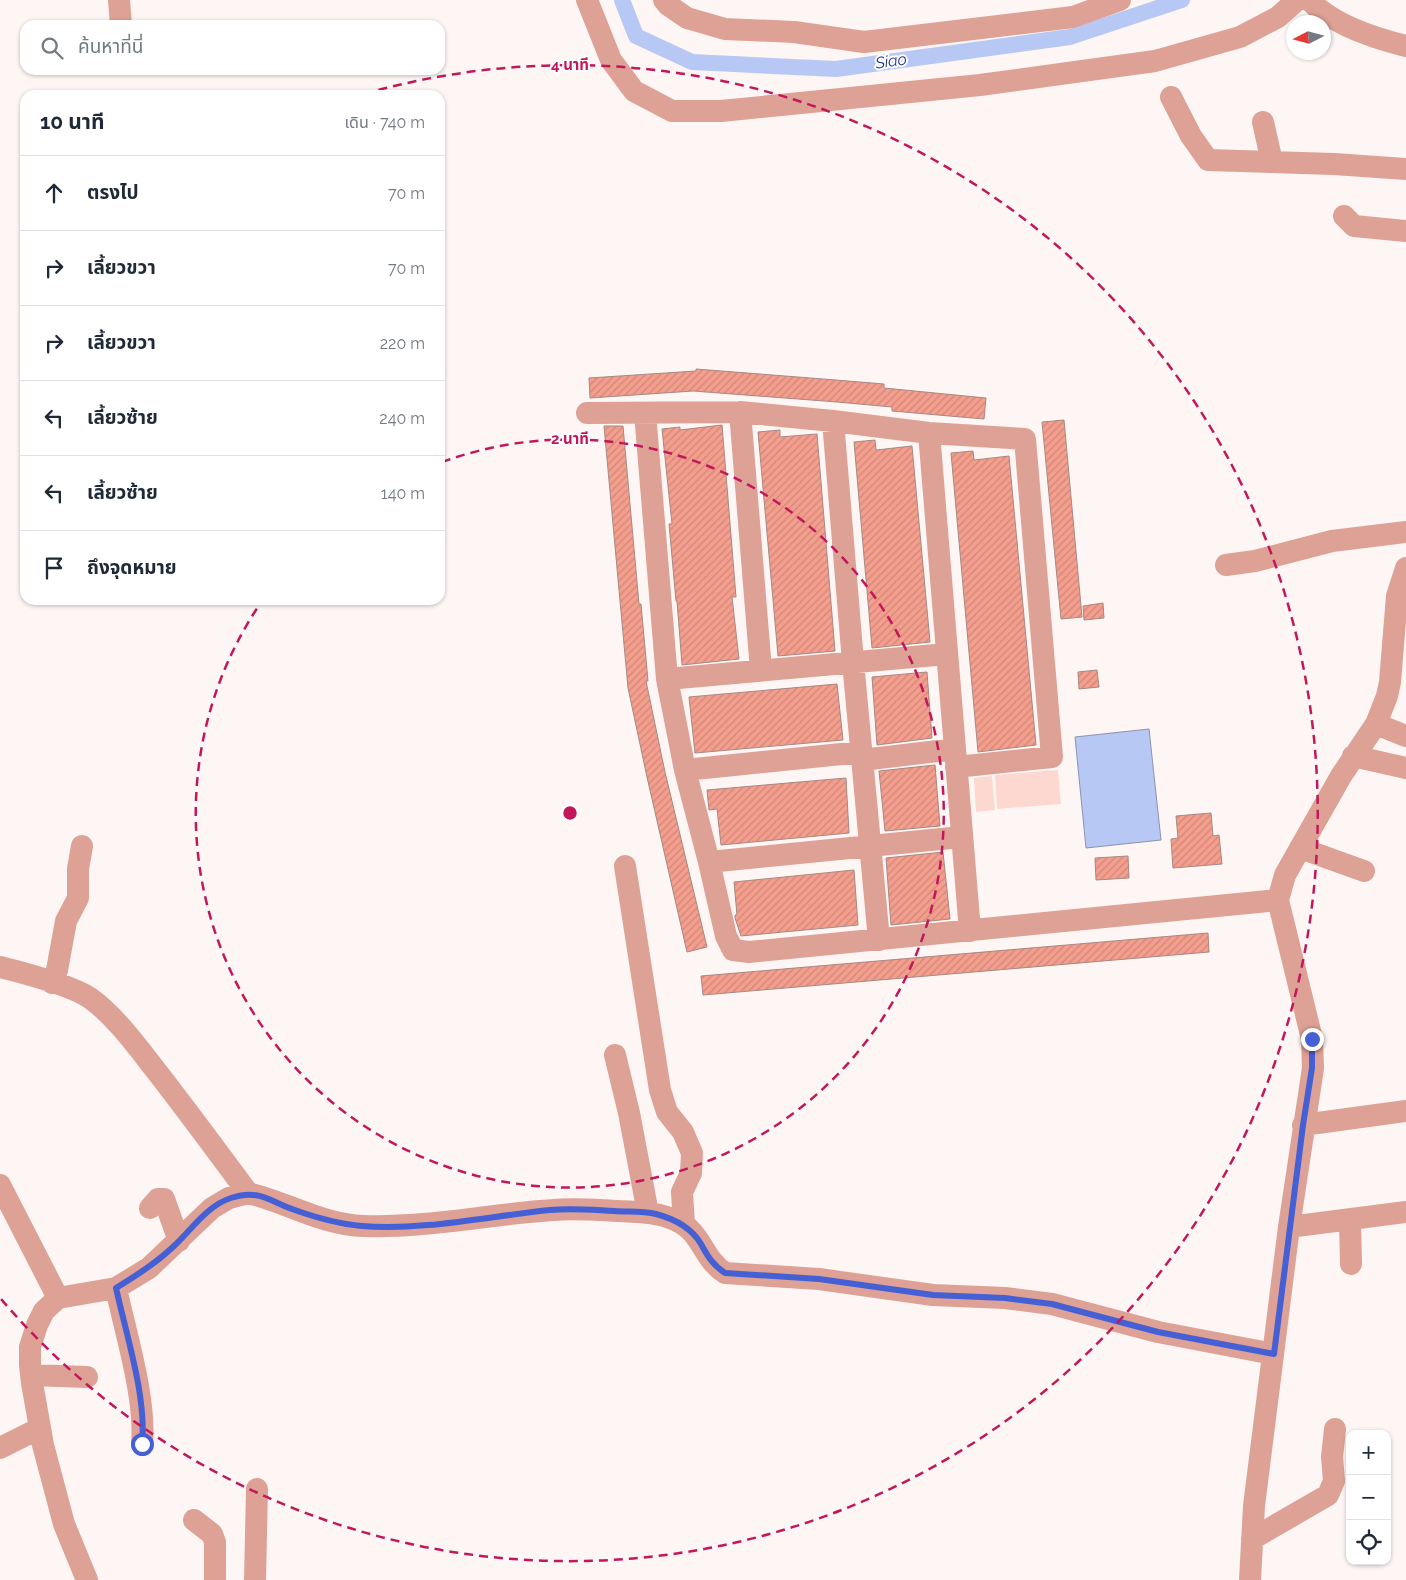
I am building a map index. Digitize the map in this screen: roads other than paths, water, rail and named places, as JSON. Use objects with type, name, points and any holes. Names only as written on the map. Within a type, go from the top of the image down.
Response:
[{"type":"street","points":[[119,0],[121,20]]},
{"type":"street","points":[[587,0],[611,60],[634,91],[672,111],[720,111],[980,85],[1155,61],[1240,38],[1278,17],[1297,0]]},
{"type":"street","points":[[664,0],[687,18],[725,29],[794,32],[864,42],[1073,17],[1120,0]]},
{"type":"street","points":[[1309,0],[1315,6],[1348,27],[1380,40],[1406,46]]},
{"type":"street","points":[[1171,97],[1191,136],[1208,160],[1406,169]]},
{"type":"street","points":[[1263,122],[1272,162]]},
{"type":"street","points":[[1344,216],[1354,226],[1406,231]]},
{"type":"street","points":[[645,412],[667,679],[685,770],[726,936],[733,950],[749,952],[1278,900]]},
{"type":"street","points":[[740,412],[761,670]]},
{"type":"street","points":[[586,413],[740,412],[929,433],[1025,439],[1052,757],[955,758],[862,756],[685,770]]},
{"type":"street","points":[[833,421],[879,940]]},
{"type":"street","points":[[929,433],[970,931]]},
{"type":"street","points":[[1226,565],[1254,561],[1332,541],[1406,532]]},
{"type":"street","points":[[1250,1580],[1254,1506],[1289,1227],[1312,1068],[1312,1039],[1278,900],[1285,876],[1353,756],[1376,724],[1387,696],[1390,682],[1397,596],[1406,568]]},
{"type":"street","points":[[667,679],[947,654]]},
{"type":"street","points":[[1376,724],[1406,736]]},
{"type":"street","points":[[1353,756],[1406,768]]},
{"type":"street","points":[[709,862],[962,837]]},
{"type":"street","points":[[52,983],[57,970],[66,921],[78,898],[78,869],[82,846]]},
{"type":"street","points":[[1300,848],[1364,871]]},
{"type":"street","points":[[625,866],[660,1090],[667,1112],[683,1132],[692,1153],[691,1173],[682,1192],[684,1225]]},
{"type":"street","points":[[0,967],[89,997],[100,1006],[132,1040],[248,1193]]},
{"type":"street","points":[[615,1055],[629,1113],[648,1213]]},
{"type":"street","points":[[1303,1125],[1406,1111]]},
{"type":"street","points":[[0,1185],[58,1298]]},
{"type":"street","points":[[87,1580],[64,1524],[42,1445],[31,1375],[30,1347],[37,1325],[44,1311],[58,1298],[116,1288],[148,1268],[179,1241],[212,1208],[229,1198],[248,1193],[268,1198],[292,1209],[331,1221],[362,1226],[407,1226],[551,1210],[578,1209],[648,1213],[678,1221],[690,1229],[712,1262],[725,1273],[819,1279],[933,1295],[1005,1298],[1052,1304],[1158,1332],[1274,1354]]},
{"type":"street","points":[[150,1208],[158,1199],[164,1199],[179,1241]]},
{"type":"street","points":[[1289,1227],[1406,1212]]},
{"type":"street","points":[[1350,1220],[1350,1264]]},
{"type":"street","points":[[116,1288],[141,1407],[142,1444]]},
{"type":"street","points":[[31,1375],[87,1377]]},
{"type":"street","points":[[0,1448],[40,1428]]},
{"type":"street","points":[[1252,1539],[1328,1495],[1334,1481],[1332,1457],[1335,1429]]},
{"type":"street","points":[[255,1580],[257,1488]]},
{"type":"street","points":[[194,1520],[212,1534],[215,1542],[215,1580]]},
{"type":"water","points":[[1149,729],[1161,840],[1086,848],[1075,737]]},
{"type":"waterway","name":"Siao","points":[[622,0],[636,36],[692,62],[836,69],[1070,37],[1182,0]]}]
